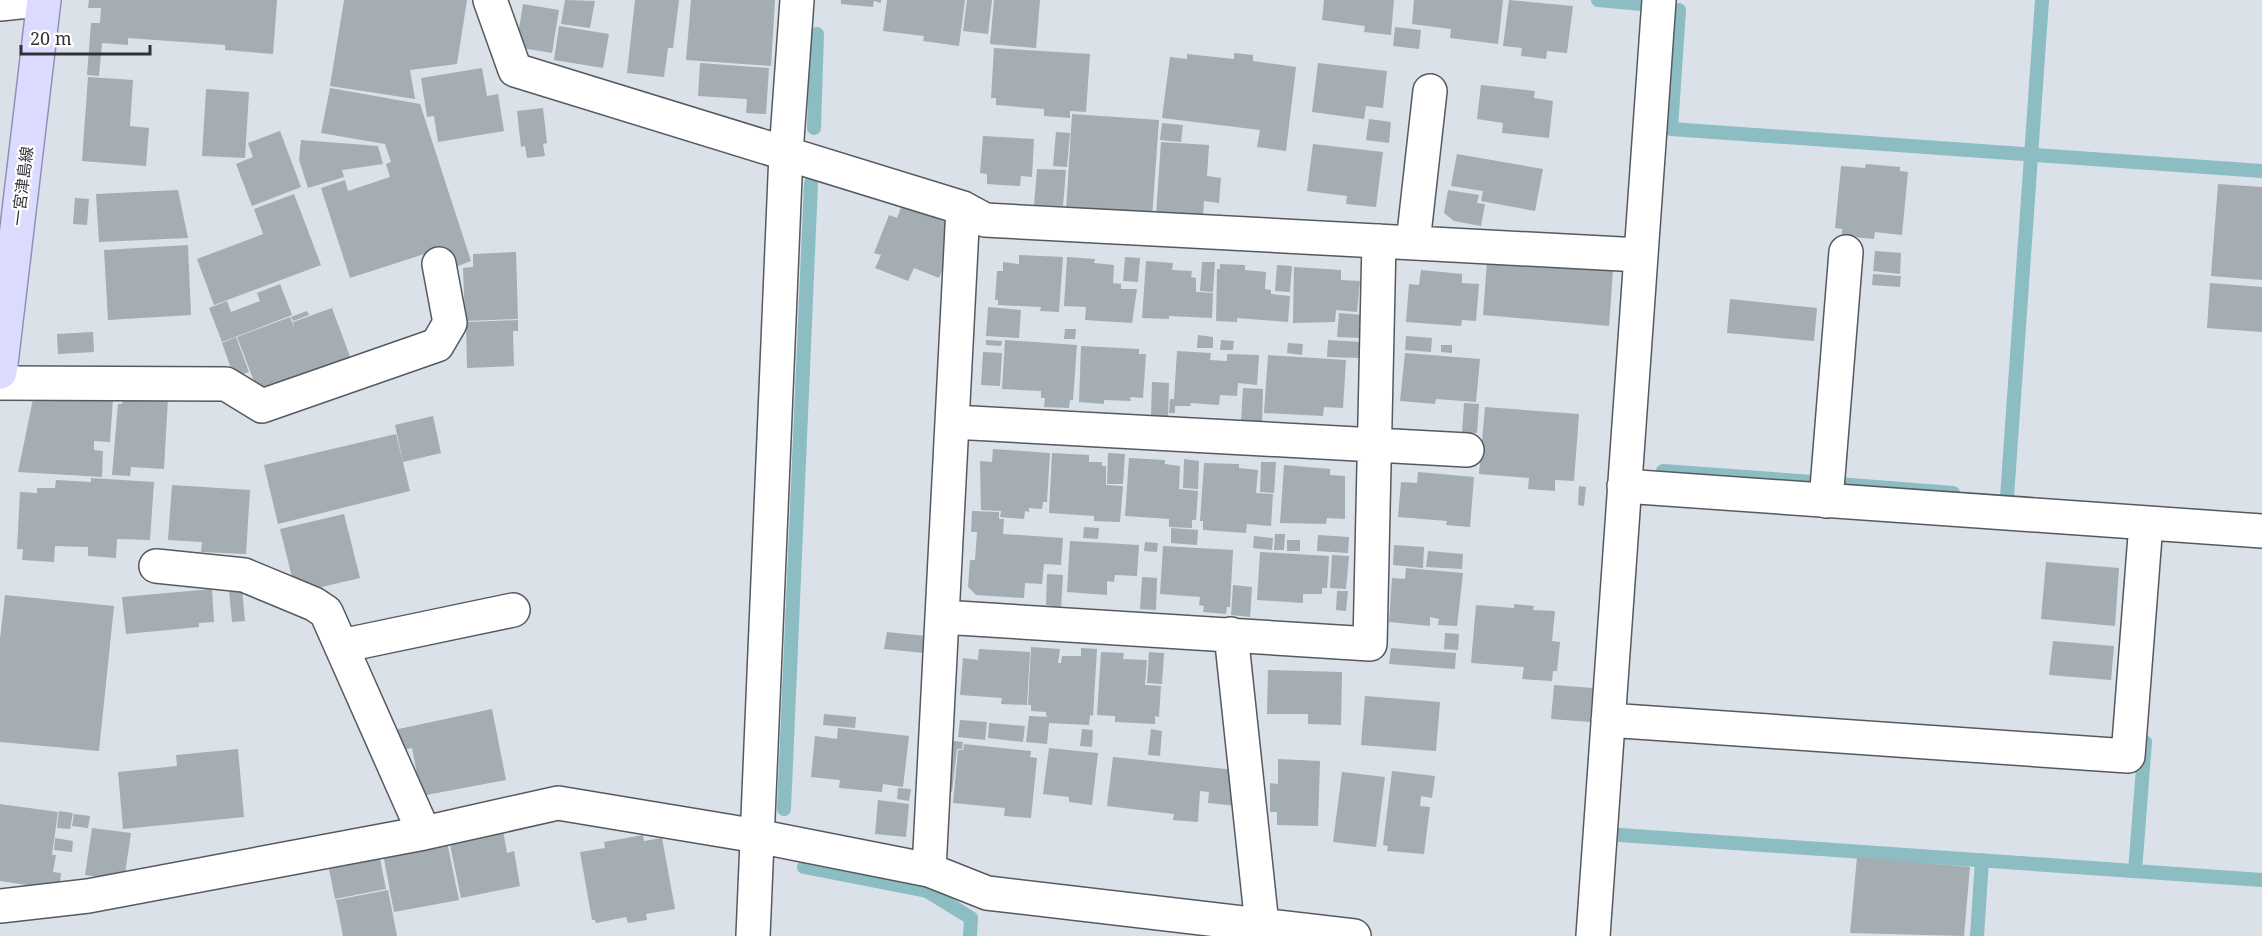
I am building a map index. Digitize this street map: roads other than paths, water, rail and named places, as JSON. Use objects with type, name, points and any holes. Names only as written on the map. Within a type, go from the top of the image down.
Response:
[{"type":"main road","name":"一宮津島線","points":[[0,372],[44,0]]},
{"type":"street","points":[[0,4],[38,0]]},
{"type":"street","points":[[490,0],[515,70],[963,208],[985,220],[1640,255]]},
{"type":"street","points":[[753,936],[786,153],[797,0]]},
{"type":"street","points":[[1593,936],[1659,0]]},
{"type":"street","points":[[1413,243],[1430,91]]},
{"type":"street","points":[[929,870],[963,208]]},
{"type":"street","points":[[942,616],[1370,644],[1379,241]]},
{"type":"street","points":[[1826,501],[1846,252]]},
{"type":"street","points":[[0,383],[226,384],[262,406],[437,345],[450,322],[439,264]]},
{"type":"street","points":[[952,422],[1467,450]]},
{"type":"street","points":[[1624,486],[2262,531]]},
{"type":"street","points":[[1608,720],[2128,756],[2146,523]]},
{"type":"street","points":[[156,566],[244,575],[314,604],[326,612],[424,833]]},
{"type":"street","points":[[341,646],[513,610]]},
{"type":"street","points":[[1231,634],[1262,925]]},
{"type":"street","points":[[0,906],[88,896],[424,833],[558,803],[757,836],[929,870],[987,893],[1354,936]]},
{"type":"waterway","points":[[1598,0],[1642,4]]},
{"type":"waterway","points":[[2007,497],[2042,0]]},
{"type":"waterway","points":[[1679,10],[1671,129],[2262,171]]},
{"type":"waterway","points":[[814,128],[817,34]]},
{"type":"waterway","points":[[784,809],[811,183]]},
{"type":"waterway","points":[[1663,471],[1813,482]]},
{"type":"waterway","points":[[1838,484],[1953,493]]},
{"type":"waterway","points":[[2135,871],[2145,742]]},
{"type":"waterway","points":[[1620,835],[2262,880]]},
{"type":"waterway","points":[[1977,936],[1982,860]]},
{"type":"waterway","points":[[804,867],[927,891],[971,918],[970,936]]}]
